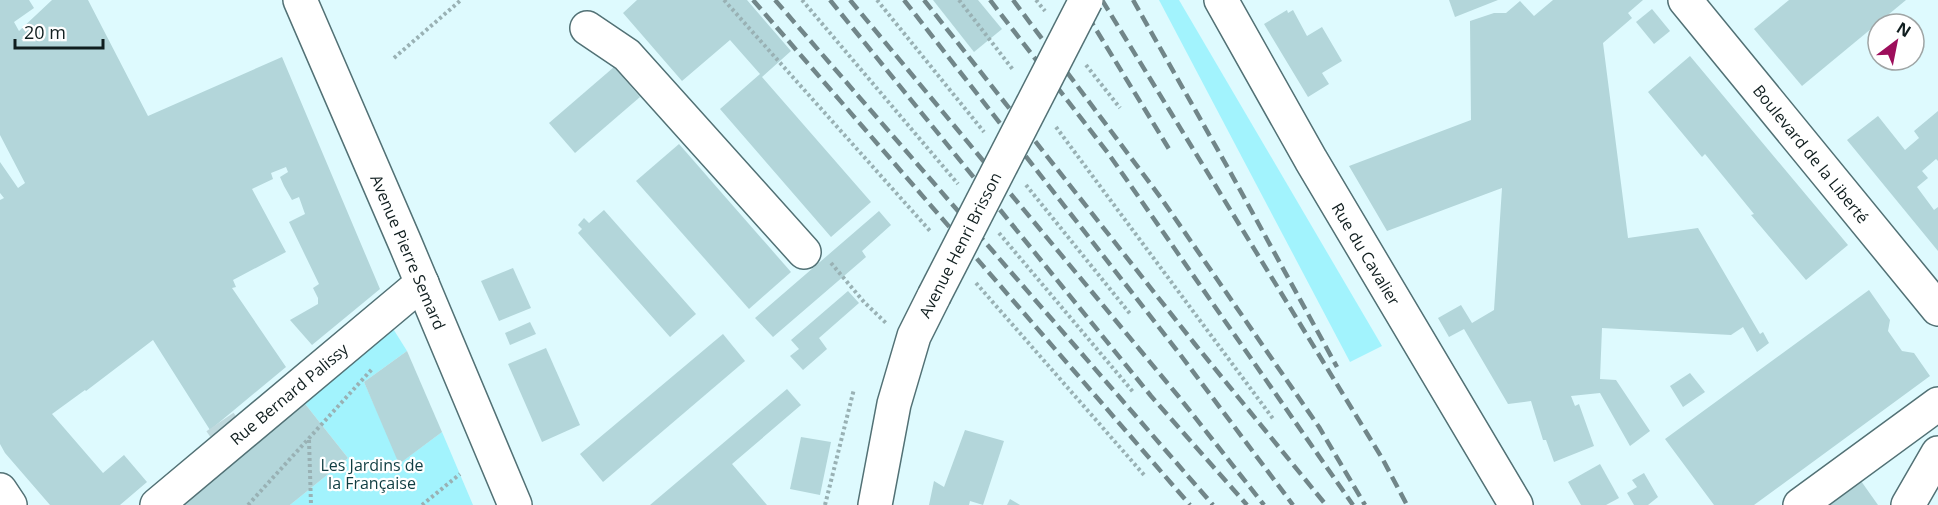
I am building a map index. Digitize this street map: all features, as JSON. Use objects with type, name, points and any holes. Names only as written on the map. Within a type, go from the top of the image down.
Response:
[{"type":"street","name":"Avenue Pierre Semard","points":[[300,0],[515,505]]},
{"type":"street","name":"Avenue Henri Brisson","points":[[875,505],[894,404],[914,336],[1086,0]]},
{"type":"street","name":"Rue du Cavalier","points":[[1221,0],[1311,160],[1516,505]]},
{"type":"street","name":"Boulevard de la Liberté","points":[[1684,0],[1938,309]]},
{"type":"street","points":[[587,28],[627,55],[804,252]]},
{"type":"street","name":"Rue Bernard Palissy","points":[[157,505],[422,283]]},
{"type":"street","points":[[1800,505],[1938,404]]},
{"type":"street","points":[[1908,505],[1938,453]]},
{"type":"street","points":[[0,490],[10,505]]},
{"type":"path","points":[[394,58],[461,0]]},
{"type":"path","points":[[959,0],[1020,79]]},
{"type":"path","points":[[1056,126],[1274,420]]},
{"type":"path","points":[[853,288],[890,327]]},
{"type":"path","points":[[248,505],[377,363]]},
{"type":"path","points":[[825,505],[854,389]]},
{"type":"path","points":[[309,439],[312,505]]},
{"type":"path","points":[[422,505],[460,474]]},
{"type":"green space","points":[[1159,0],[1179,0],[1382,346],[1350,362]]},
{"type":"green space","name":"Les Jardins de la Française","points":[[392,327],[407,351],[364,382],[400,463],[442,432],[473,505],[290,505],[348,458],[302,400]]},
{"type":"building","points":[[0,0],[29,0],[34,8],[14,22],[19,31],[52,0],[88,0],[148,116],[282,57],[380,289],[312,345],[290,320],[318,304],[313,288],[319,284],[289,222],[305,214],[299,197],[292,200],[280,177],[288,172],[286,167],[271,173],[273,179],[252,189],[286,252],[233,280],[236,287],[232,288],[286,367],[210,430],[153,340],[52,414],[103,473],[124,455],[147,482],[120,505],[50,505],[5,453],[0,444],[0,200],[4,198],[0,193],[0,162],[18,188],[25,183],[0,135]]},
{"type":"building","points":[[637,0],[747,0],[791,51],[762,77],[871,202],[831,237],[720,109],[760,74],[730,40],[682,81],[623,13]]},
{"type":"building","points":[[933,0],[978,0],[1002,29],[974,52]]},
{"type":"building","points":[[1449,0],[1498,0],[1455,17]]},
{"type":"building","points":[[1553,0],[1643,0],[1628,13],[1632,18],[1603,43],[1628,238],[1698,228],[1760,334],[1763,332],[1769,343],[1757,352],[1743,327],[1731,335],[1602,328],[1600,379],[1616,380],[1650,431],[1630,446],[1600,393],[1571,396],[1575,406],[1579,404],[1594,446],[1554,462],[1546,440],[1543,440],[1531,401],[1508,404],[1464,329],[1449,337],[1438,318],[1461,305],[1472,323],[1494,310],[1502,188],[1387,231],[1349,166],[1471,120],[1470,21],[1494,13],[1506,13],[1520,1],[1534,16]]},
{"type":"building","points":[[1789,0],[1906,0],[1891,12],[1866,12],[1866,33],[1802,86],[1754,29]]},
{"type":"building","points":[[1652,9],[1670,31],[1654,44],[1636,22]]},
{"type":"building","points":[[1287,10],[1288,13],[1293,10],[1307,36],[1322,27],[1342,61],[1322,73],[1329,84],[1308,97],[1264,24]]},
{"type":"building","points":[[1690,56],[1848,245],[1806,280],[1751,215],[1754,214],[1705,154],[1702,157],[1648,92]]},
{"type":"building","points":[[614,67],[640,97],[575,153],[549,123]]},
{"type":"building","points":[[1938,111],[1938,161],[1936,159],[1922,171],[1928,178],[1917,187],[1934,210],[1938,207],[1938,251],[1847,140],[1878,116],[1905,150],[1919,138],[1914,131]]},
{"type":"building","points":[[679,144],[791,272],[749,309],[636,181]]},
{"type":"building","points":[[604,210],[696,314],[670,337],[578,233],[582,229],[578,225],[584,218],[589,223]]},
{"type":"building","points":[[879,211],[891,225],[862,251],[866,257],[773,337],[755,318]]},
{"type":"building","points":[[513,268],[531,308],[499,321],[481,281]]},
{"type":"building","points":[[1869,290],[1890,320],[1888,331],[1902,351],[1914,353],[1930,376],[1754,505],[1714,505],[1665,439]]},
{"type":"building","points":[[848,291],[859,303],[819,338],[827,349],[803,370],[790,356],[799,349],[791,340]]},
{"type":"building","points":[[530,322],[536,334],[510,345],[505,333]]},
{"type":"building","points":[[723,334],[745,361],[603,482],[580,454]]},
{"type":"building","points":[[546,348],[580,425],[542,442],[508,364]]},
{"type":"building","points":[[407,351],[442,432],[399,464],[364,382]]},
{"type":"building","points":[[1690,373],[1705,392],[1683,407],[1670,386]]},
{"type":"building","points":[[787,389],[801,405],[732,464],[767,505],[650,505]]},
{"type":"building","points":[[302,400],[348,458],[290,505],[175,505]]},
{"type":"building","points":[[965,430],[1004,441],[983,505],[970,501],[969,505],[929,505],[934,481],[944,487]]},
{"type":"building","points":[[801,437],[831,442],[820,495],[790,489]]},
{"type":"building","points":[[1600,464],[1619,498],[1606,505],[1581,505],[1568,482]]},
{"type":"building","points":[[1644,473],[1658,497],[1648,505],[1634,505],[1627,493],[1637,487],[1632,480]]},
{"type":"building","points":[[1861,481],[1878,505],[1828,505],[1838,498]]},
{"type":"building","points":[[1010,499],[1020,505],[1007,505]]},
{"type":"tunnel","points":[[220,422],[240,451]]},
{"type":"railway","points":[[753,0],[1190,505]]},
{"type":"railway","points":[[775,0],[1213,505]]},
{"type":"railway","points":[[830,0],[1151,396],[1247,505]]},
{"type":"railway","points":[[850,0],[1179,397],[1264,505]]},
{"type":"railway","points":[[904,0],[1179,353],[1293,505]]},
{"type":"railway","points":[[924,0],[1194,343],[1326,505]]},
{"type":"railway","points":[[990,0],[1108,153],[1353,505]]},
{"type":"railway","points":[[1013,0],[1161,198],[1319,427],[1365,505]]},
{"type":"railway","points":[[1078,0],[1169,149]]},
{"type":"railway","points":[[1102,0],[1382,458],[1407,505]]},
{"type":"railway","points":[[1133,0],[1337,367]]}]
